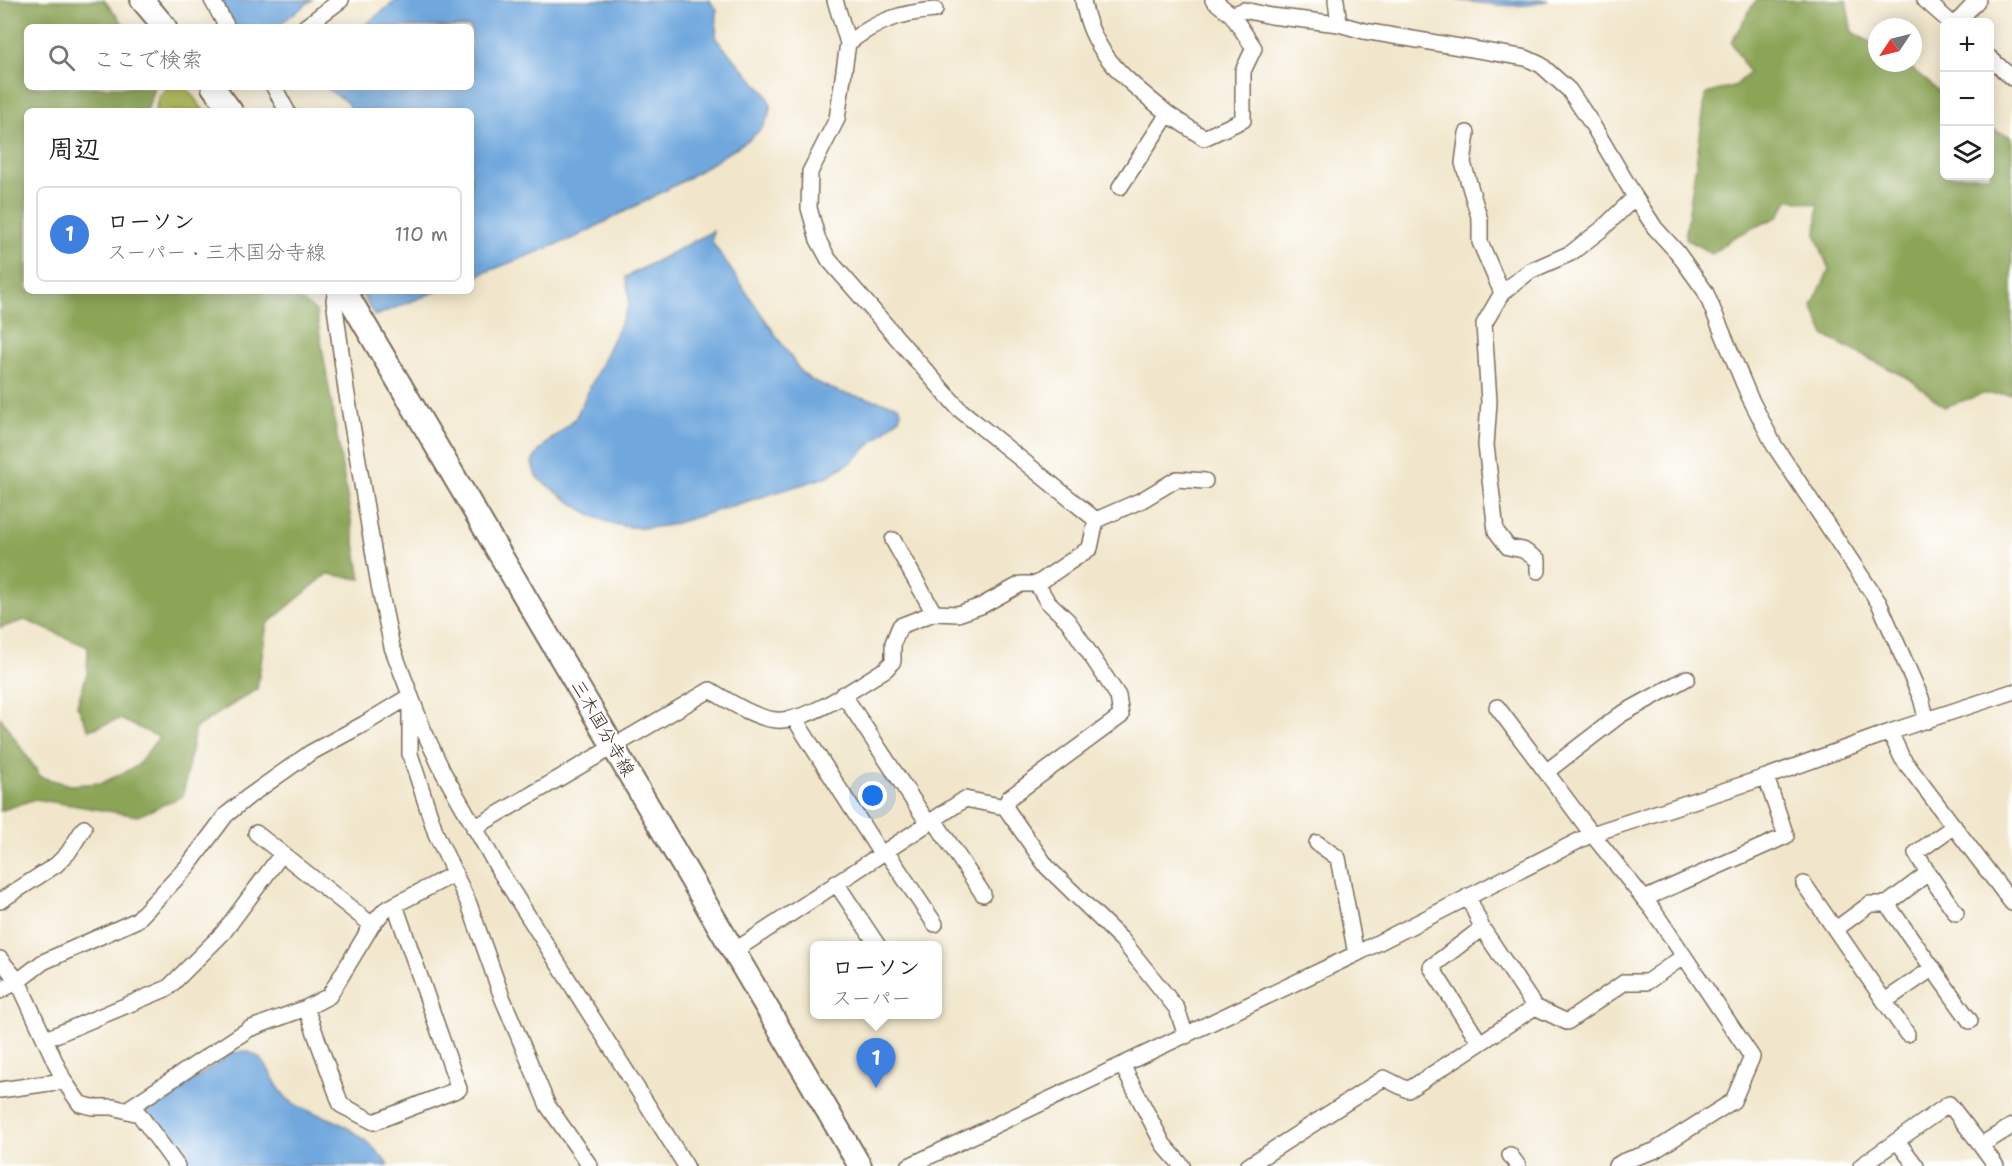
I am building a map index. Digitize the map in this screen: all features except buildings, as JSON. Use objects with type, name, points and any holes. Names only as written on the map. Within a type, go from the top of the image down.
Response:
[{"type":"main road","points":[[142,0],[162,24]]},
{"type":"main road","points":[[215,90],[229,108]]},
{"type":"main road","name":"三木国分寺線","points":[[347,294],[860,1166]]},
{"type":"street","points":[[212,0],[225,24]]},
{"type":"street","points":[[309,24],[341,0]]},
{"type":"street","points":[[835,0],[848,44],[837,119],[810,172],[809,208],[818,240],[829,260],[959,410],[1096,520]]},
{"type":"street","points":[[1083,0],[1086,18],[1104,55],[1121,75],[1168,114],[1204,138],[1243,120],[1243,71],[1254,48],[1232,15],[1212,0]]},
{"type":"street","points":[[1336,0],[1339,24]]},
{"type":"street","points":[[1925,0],[1945,18]]},
{"type":"street","points":[[1961,18],[1978,0]]},
{"type":"street","points":[[848,44],[869,27],[909,12],[935,10]]},
{"type":"street","points":[[1232,15],[1244,10],[1271,16],[1339,24],[1364,31],[1526,58],[1542,65],[1569,90],[1655,228],[1677,252],[1704,291],[1749,396],[1774,445],[1879,603],[1921,698],[1927,721]]},
{"type":"street","points":[[1994,62],[2012,78]]},
{"type":"street","points":[[276,90],[285,108]]},
{"type":"street","points":[[1120,187],[1168,114]]},
{"type":"street","points":[[1467,133],[1463,163],[1480,220],[1480,242],[1502,293]]},
{"type":"street","points":[[1538,571],[1538,560],[1523,550],[1508,546],[1496,531],[1486,446],[1490,402],[1484,324],[1502,293],[1530,271],[1571,253],[1602,229],[1635,197]]},
{"type":"street","points":[[335,294],[334,300],[345,389],[379,585],[392,647],[410,696],[443,772],[474,828],[686,1166]]},
{"type":"street","points":[[1096,520],[1142,500],[1177,478],[1205,481]]},
{"type":"street","points":[[474,828],[710,690],[743,710],[780,721],[806,715],[886,669],[893,661],[893,643],[900,626],[934,613],[958,614],[981,606],[1021,584],[1037,584],[1090,548],[1096,520]]},
{"type":"street","points":[[893,540],[934,613]]},
{"type":"street","points":[[1005,807],[1009,798],[1121,716],[1118,696],[1068,621],[1047,601],[1037,584]]},
{"type":"street","points":[[1546,772],[1620,715],[1687,678]]},
{"type":"street","points":[[909,1166],[1356,954],[1592,834],[2012,692]]},
{"type":"street","points":[[843,694],[983,894]]},
{"type":"street","points":[[410,696],[410,754],[436,834],[469,904],[502,997],[548,1106],[590,1166]]},
{"type":"street","points":[[0,991],[43,962],[137,920],[187,867],[226,815],[309,753],[410,696]]},
{"type":"street","points":[[1497,707],[1644,899],[1752,1057],[1733,1101],[1654,1151],[1616,1166]]},
{"type":"street","points":[[794,718],[884,853],[935,924]]},
{"type":"street","points":[[1890,732],[1902,758],[2012,903]]},
{"type":"street","points":[[1644,899],[1786,836],[1766,777]]},
{"type":"street","points":[[734,951],[965,799],[1005,807],[1047,867],[1122,940],[1170,1000],[1177,1009],[1186,1036]]},
{"type":"street","points":[[1954,826],[1916,853],[1956,913]]},
{"type":"street","points":[[0,901],[56,865],[68,853],[84,828]]},
{"type":"street","points":[[256,833],[372,925]]},
{"type":"street","points":[[1317,843],[1338,858],[1356,954]]},
{"type":"street","points":[[46,1039],[168,988],[222,933],[281,855]]},
{"type":"street","points":[[1836,928],[1870,904],[1887,904],[1929,873]]},
{"type":"street","points":[[126,1110],[249,1029],[306,1008],[329,996],[372,925],[385,910],[454,874]]},
{"type":"street","points":[[836,883],[875,941]]},
{"type":"street","points":[[1804,884],[1907,1034]]},
{"type":"street","points":[[1468,896],[1482,928],[1535,1007],[1567,1022],[1625,982],[1647,982],[1684,956]]},
{"type":"street","points":[[1887,904],[1970,1021]]},
{"type":"street","points":[[306,1008],[341,1105],[374,1122],[459,1089],[395,905]]},
{"type":"street","points":[[1480,1043],[1431,967],[1482,928]]},
{"type":"street","points":[[0,959],[18,981],[64,1081],[80,1104],[93,1107],[113,1107],[139,1114],[177,1166]]},
{"type":"street","points":[[1885,1001],[1933,968]]},
{"type":"street","points":[[1248,1166],[1384,1078],[1408,1090],[1535,1007]]},
{"type":"street","points":[[1122,1065],[1163,1144],[1182,1166]]},
{"type":"street","points":[[0,1090],[64,1081]]},
{"type":"street","points":[[1860,1166],[1949,1104],[1996,1166]]},
{"type":"street","points":[[1981,1145],[2012,1126]]},
{"type":"street","points":[[1897,1141],[1916,1166]]},
{"type":"green space","points":[[0,0],[104,0],[124,24],[24,24],[24,90],[153,90],[148,108],[24,108],[24,294],[292,294],[316,311],[361,579],[327,574],[267,624],[257,689],[195,728],[183,796],[138,816],[35,799],[0,811],[0,717],[41,777],[70,785],[102,783],[137,766],[159,737],[120,719],[89,730],[77,705],[87,674],[88,647],[25,620],[0,628]]},
{"type":"green space","points":[[1756,0],[1846,0],[1852,32],[1868,41],[1868,72],[1916,72],[1940,92],[1940,180],[1994,180],[1994,130],[2012,137],[2012,394],[1983,394],[1944,407],[1911,380],[1825,336],[1812,306],[1829,270],[1816,236],[1818,205],[1789,199],[1778,217],[1734,237],[1712,254],[1685,238],[1706,94],[1736,85],[1749,73],[1731,42]]},
{"type":"green space","points":[[166,90],[188,90],[202,108],[156,108],[159,96]]},
{"type":"water","points":[[219,0],[312,0],[280,24],[232,24]]},
{"type":"water","points":[[397,0],[709,0],[717,10],[716,39],[766,94],[771,105],[763,127],[750,139],[683,181],[576,237],[474,277],[474,108],[350,108],[344,100],[330,90],[474,90],[474,24],[366,24]]},
{"type":"water","points":[[1456,0],[1548,0],[1515,6]]},
{"type":"water","points":[[713,231],[712,242],[801,372],[811,380],[839,392],[896,405],[901,412],[899,418],[851,462],[826,477],[670,525],[649,528],[631,527],[600,519],[541,481],[536,476],[532,463],[540,450],[576,417],[628,307],[626,277]]},
{"type":"water","points":[[362,294],[430,294],[375,316]]},
{"type":"water","points":[[244,1051],[260,1058],[289,1100],[355,1133],[370,1145],[389,1166],[186,1166],[146,1113],[232,1053]]},
{"type":"place","name":"ローソン","points":[[876,1088]]}]
